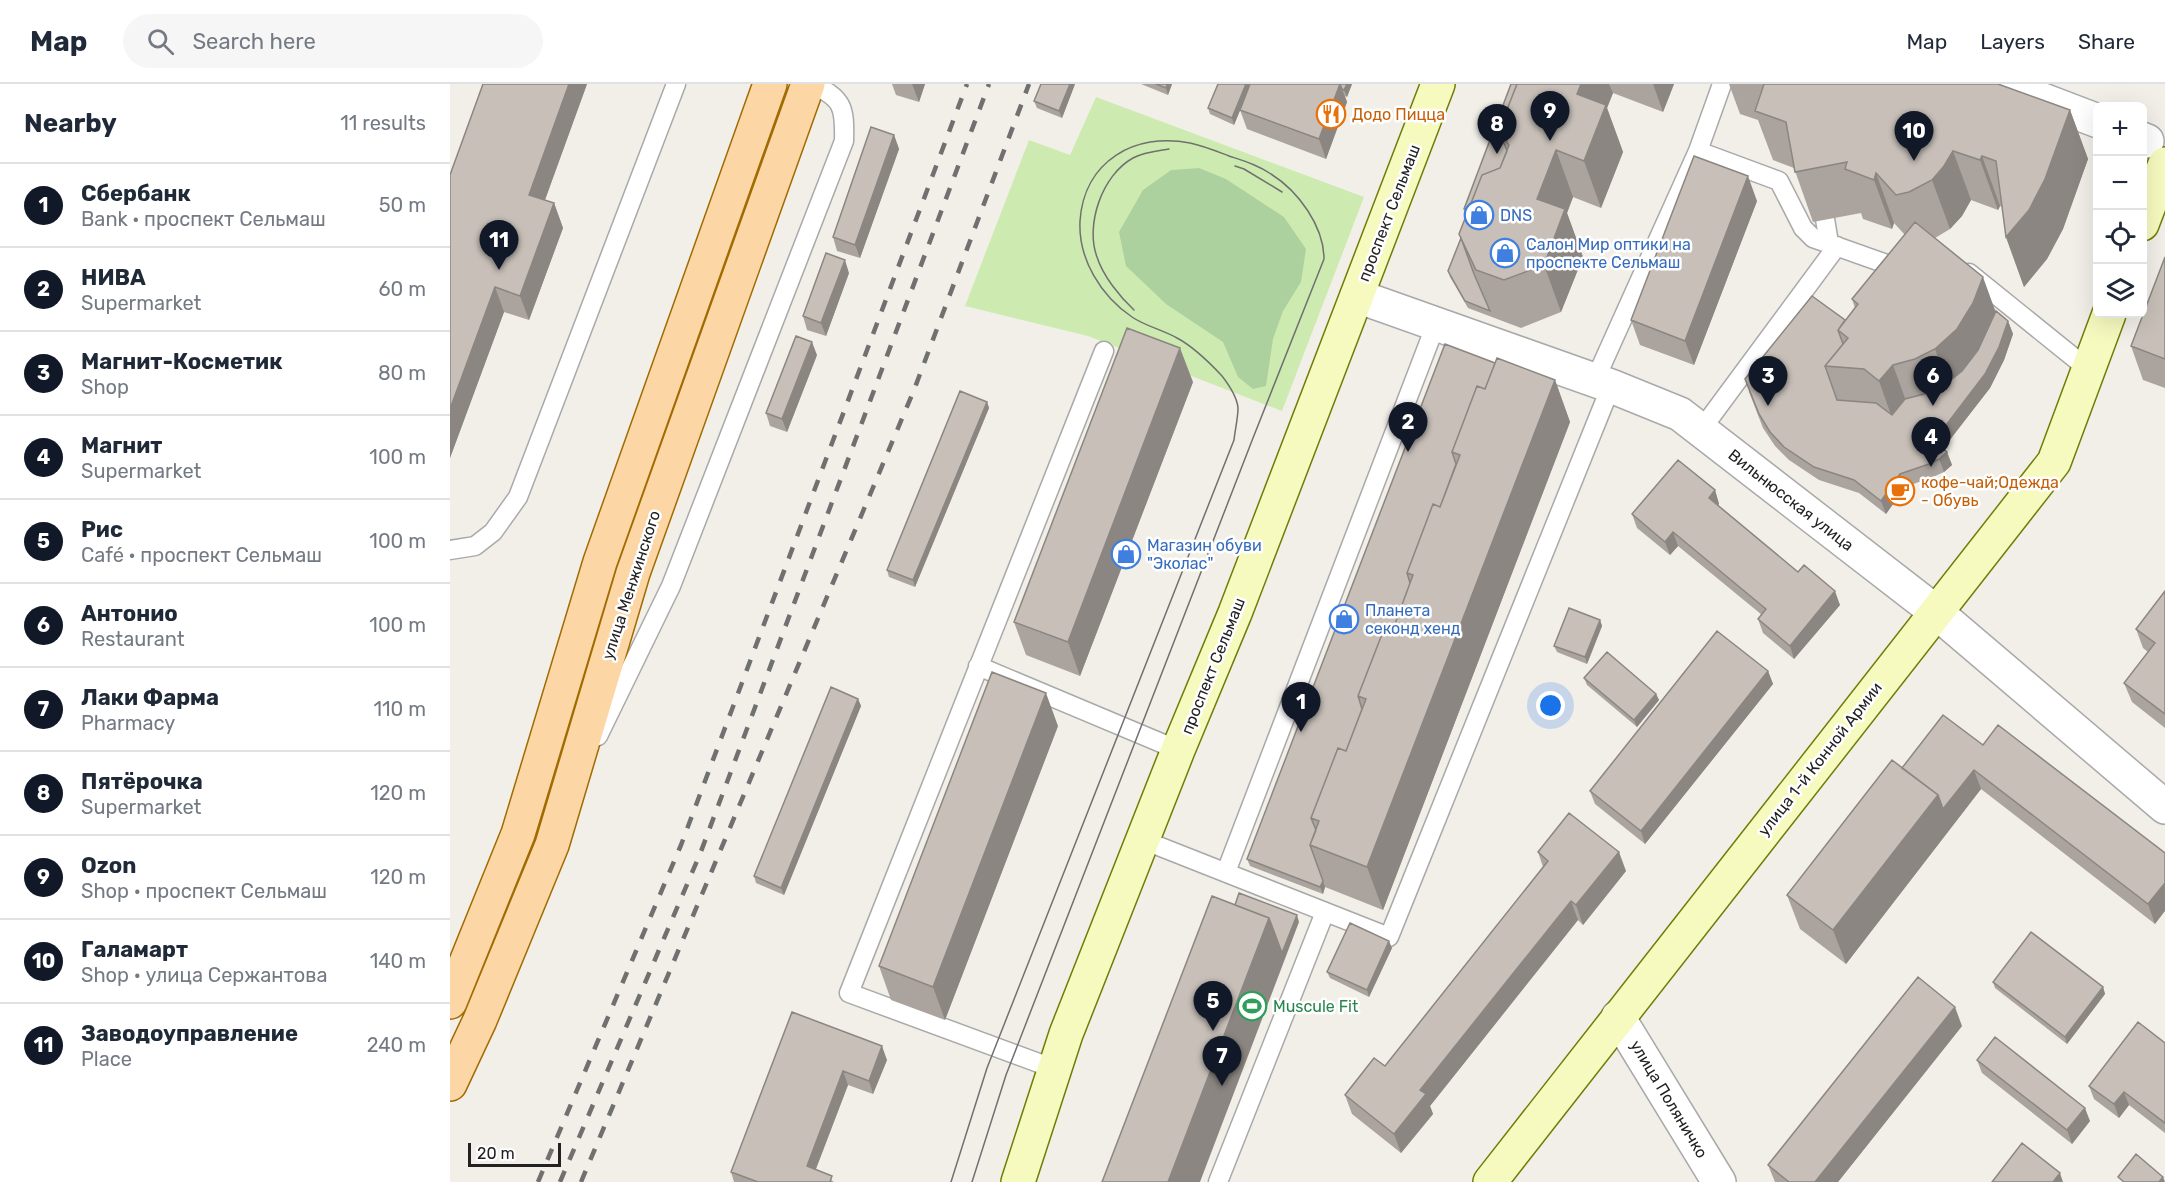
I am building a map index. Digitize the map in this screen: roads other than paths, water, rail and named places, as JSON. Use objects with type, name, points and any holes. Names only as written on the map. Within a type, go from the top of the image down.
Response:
[{"type":"main road","points":[[450,1002],[518,834],[600,562],[770,84]]},
{"type":"main road","name":"улица Менжинского","points":[[450,1084],[489,999],[552,845],[633,573],[809,84]]},
{"type":"main road","name":"проспект Сельмаш","points":[[1018,1182],[1066,1034],[1178,750],[1235,613],[1438,84]]},
{"type":"main road","points":[[2144,210],[2152,148]]},
{"type":"main road","name":"улица 1-й Конной Армии","points":[[1490,1182],[2054,462],[2107,318]]},
{"type":"street","points":[[2001,84],[2093,119]]},
{"type":"street","name":"Вильнюсская улица","points":[[1357,296],[1603,383],[1680,414],[1936,612],[2165,807]]},
{"type":"street","name":"улица Поляничко","points":[[1618,1017],[1719,1182]]},
{"type":"lane","points":[[450,550],[475,546],[493,532],[518,497],[676,84]]},
{"type":"lane","points":[[564,805],[671,585],[844,141],[845,114],[833,96],[809,84]]},
{"type":"lane","points":[[1143,840],[1389,937],[1603,383],[1698,151],[1722,84]]},
{"type":"lane","points":[[1698,151],[1779,181],[1806,233],[1895,267],[1903,268],[1920,263]]},
{"type":"lane","points":[[1825,219],[1833,245]]},
{"type":"lane","points":[[1701,430],[1833,245]]},
{"type":"lane","points":[[1957,263],[2088,369]]},
{"type":"lane","points":[[1226,872],[1436,324]]},
{"type":"lane","points":[[1055,1069],[849,993],[1104,351]]},
{"type":"lane","points":[[978,666],[1178,750]]},
{"type":"lane","points":[[1218,1182],[1325,912]]},
{"type":"tram line","points":[[951,1182],[987,1068],[1234,440],[1238,408],[1225,379],[1207,360],[1189,346],[1172,335],[1137,320],[1121,308],[1101,287],[1087,263],[1080,235],[1084,200],[1091,182],[1102,167],[1116,155],[1150,142],[1190,143],[1256,166],[1281,181],[1308,210],[1320,234],[1324,259],[1006,1075],[972,1182]]},
{"type":"tram line","points":[[1134,310],[1112,286],[1097,257],[1093,230],[1095,216],[1105,188],[1122,166],[1142,154],[1169,149]]},
{"type":"tram line","points":[[1235,166],[1282,192]]},
{"type":"railway","points":[[538,1182],[681,845],[967,84]]},
{"type":"railway","points":[[560,1182],[700,854],[989,84]]},
{"type":"railway","points":[[581,1182],[914,390],[1029,84]]},
{"type":"place","name":"Додо Пицца","points":[[1331,114]]},
{"type":"place","name":"Ozon","points":[[1550,141]]},
{"type":"place","name":"Пятёрочка","points":[[1497,154]]},
{"type":"place","name":"Галамарт","points":[[1914,161]]},
{"type":"place","name":"DNS","points":[[1479,215]]},
{"type":"place","name":"Салон Мир оптики на проспекте Сельмаш","points":[[1505,253]]},
{"type":"place","name":"Заводоуправление","points":[[499,270]]},
{"type":"place","name":"Магнит-Косметик","points":[[1768,406]]},
{"type":"place","name":"Антонио","points":[[1933,406]]},
{"type":"place","name":"НИВА","points":[[1408,452]]},
{"type":"place","name":"Магнит","points":[[1931,467]]},
{"type":"place","name":"кофе-чай;Одежда - Обувь","points":[[1900,491]]},
{"type":"place","name":"Магазин обуви \"Эколас\"","points":[[1126,554]]},
{"type":"place","name":"Планета секонд хенд","points":[[1344,619]]},
{"type":"place","name":"Сбербанк","points":[[1301,732]]},
{"type":"place","name":"Muscule Fit","points":[[1252,1006]]},
{"type":"place","name":"Рис","points":[[1213,1031]]},
{"type":"place","name":"Лаки Фарма","points":[[1222,1086]]}]
